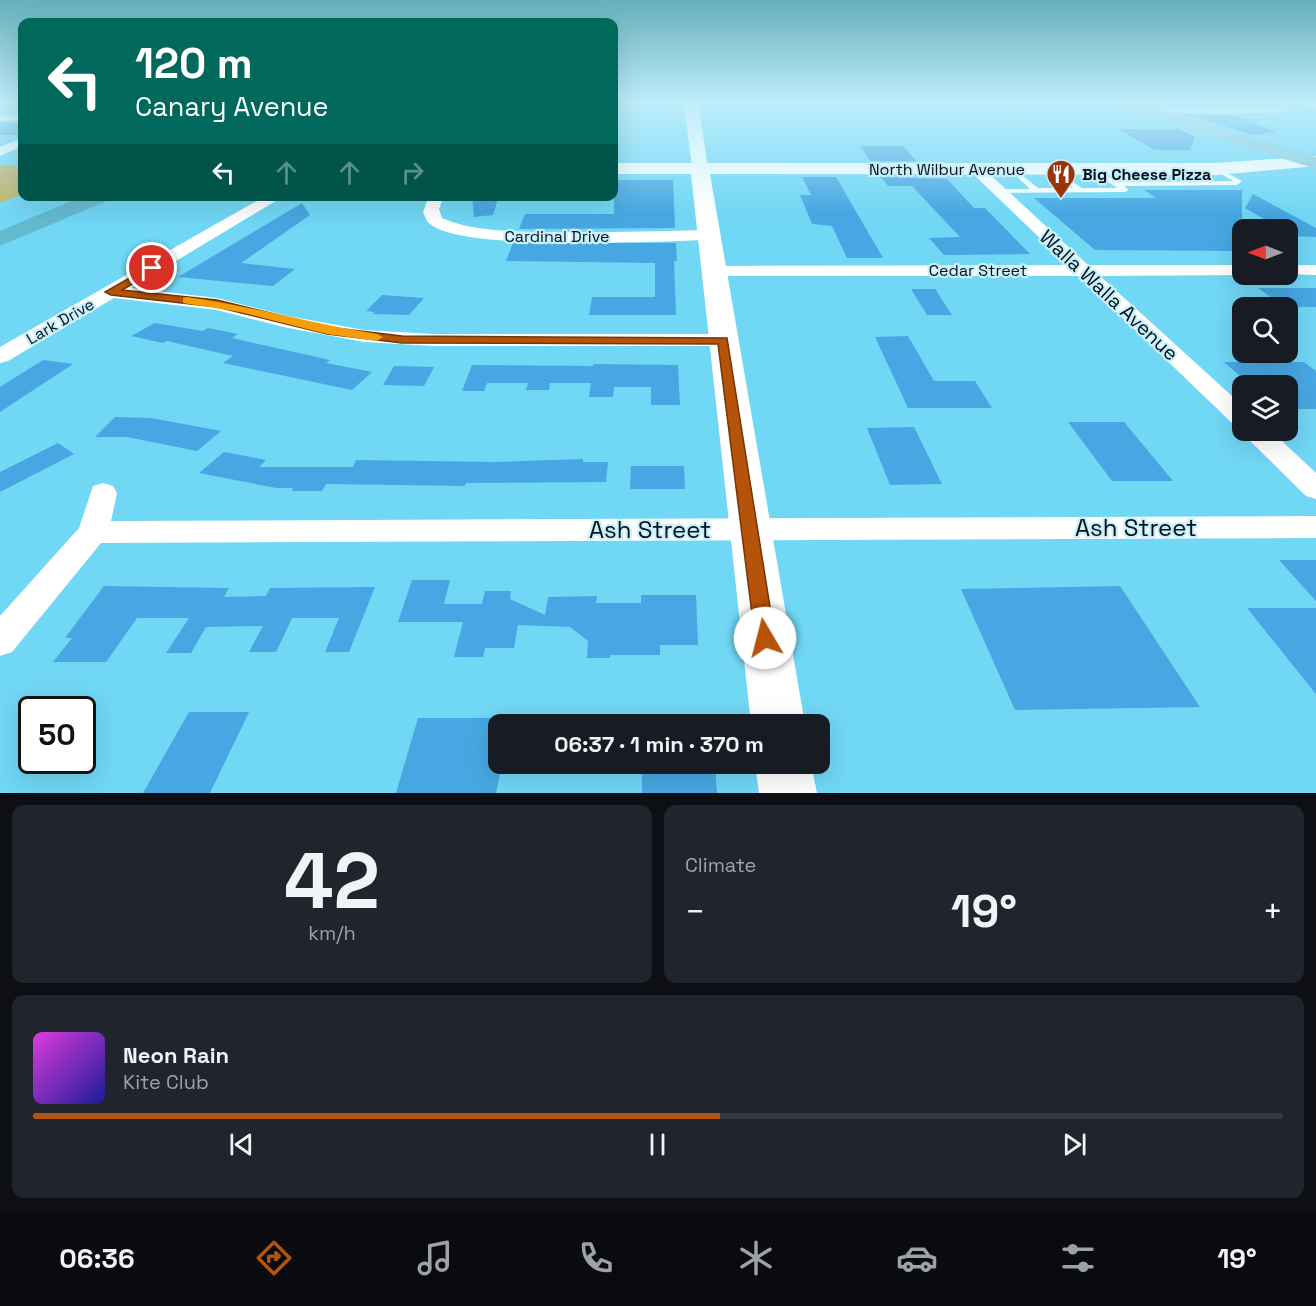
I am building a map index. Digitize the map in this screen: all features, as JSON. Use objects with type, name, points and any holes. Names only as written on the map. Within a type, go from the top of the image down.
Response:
[{"type":"highway","points":[[0,224],[52,201]]},
{"type":"highway","points":[[0,238],[77,201]]},
{"type":"highway","points":[[0,238],[90,201]]},
{"type":"main road","points":[[1239,139],[1314,162]]},
{"type":"main road","name":"North Wilbur Avenue","points":[[618,168],[1216,169],[1314,162]]},
{"type":"main road","points":[[700,168],[777,714]]},
{"type":"main road","points":[[785,774],[788,793]]},
{"type":"street","points":[[696,139],[700,168]]},
{"type":"street","points":[[0,152],[18,144]]},
{"type":"street","name":"Walla Walla Avenue","points":[[977,170],[1232,410]]},
{"type":"street","name":"Lark Drive","points":[[0,356],[268,201]]},
{"type":"street","name":"Cardinal Drive","points":[[435,201],[431,216],[437,222],[446,228],[472,234],[708,235]]},
{"type":"street","name":"Cedar Street","points":[[714,271],[1232,270]]},
{"type":"street","points":[[1298,270],[1316,270]]},
{"type":"street","points":[[111,292],[217,304],[327,330],[402,339],[723,340]]},
{"type":"street","points":[[1266,441],[1316,489]]},
{"type":"street","points":[[0,641],[93,532],[103,493]]},
{"type":"street","name":"Ash Street","points":[[93,532],[1316,527]]},
{"type":"lane","points":[[1115,184],[1237,183],[1238,181],[1216,169]]},
{"type":"lane","points":[[1013,170],[1037,191]]},
{"type":"lane","points":[[1052,170],[1081,191]]},
{"type":"lane","points":[[999,191],[1125,190],[1093,170]]},
{"type":"shaded area","points":[[0,166],[18,166],[18,196],[0,203]]},
{"type":"building","points":[[1136,139],[1194,139],[1190,150],[1155,150]]},
{"type":"building","points":[[860,146],[903,146],[916,161],[870,161]]},
{"type":"building","points":[[802,177],[836,177],[883,258],[847,258],[832,226],[812,224],[800,195],[811,195]]},
{"type":"building","points":[[881,177],[947,179],[974,208],[985,208],[1030,254],[944,255],[929,238],[960,237],[912,186],[888,186]]},
{"type":"building","points":[[618,180],[673,180],[675,228],[519,229],[525,214],[614,214],[614,201],[618,201]]},
{"type":"building","points":[[1144,190],[1242,190],[1242,219],[1232,219],[1232,251],[1095,250],[1034,198],[1156,198]]},
{"type":"building","points":[[1253,194],[1316,228],[1316,237],[1298,236],[1298,219],[1264,219],[1245,208]]},
{"type":"building","points":[[472,201],[497,201],[493,215],[474,217]]},
{"type":"building","points":[[302,203],[310,215],[241,263],[295,269],[273,286],[178,277]]},
{"type":"building","points":[[513,243],[676,243],[677,261],[674,261],[676,315],[589,315],[592,297],[655,297],[655,263],[506,261]]},
{"type":"building","points":[[1258,288],[1316,288],[1316,307],[1298,307],[1298,297],[1270,297]]},
{"type":"building","points":[[911,289],[935,289],[952,315],[927,315]]},
{"type":"building","points":[[382,295],[424,298],[409,315],[372,314],[375,312],[366,311]]},
{"type":"building","points":[[155,323],[203,331],[208,328],[238,334],[232,338],[330,360],[326,363],[372,372],[352,390],[223,363],[233,356],[167,341],[163,343],[131,336]]},
{"type":"building","points":[[908,336],[934,381],[975,381],[992,408],[908,408],[875,337]]},
{"type":"building","points":[[43,360],[73,364],[0,412],[0,387]]},
{"type":"building","points":[[1224,362],[1304,362],[1316,371],[1316,409],[1298,409],[1298,375],[1239,375]]},
{"type":"building","points":[[593,364],[678,365],[680,405],[651,405],[651,387],[614,387],[613,397],[589,397],[591,383],[550,383],[549,390],[526,390],[528,383],[487,383],[484,391],[462,391],[472,365],[593,366]]},
{"type":"building","points":[[394,366],[434,367],[424,386],[383,385]]},
{"type":"building","points":[[115,417],[151,418],[221,431],[197,451],[127,437],[95,437]]},
{"type":"building","points":[[1068,422],[1124,422],[1173,481],[1112,481]]},
{"type":"building","points":[[914,427],[942,484],[890,485],[867,428]]},
{"type":"building","points":[[58,443],[74,454],[0,492],[0,472]]},
{"type":"building","points":[[224,452],[266,460],[259,467],[353,467],[356,460],[495,462],[583,459],[583,462],[608,462],[606,482],[466,483],[465,486],[326,484],[322,491],[292,491],[293,488],[276,488],[199,473]]},
{"type":"building","points":[[631,466],[684,466],[685,489],[630,489]]},
{"type":"building","points":[[1279,560],[1316,560],[1316,601]]},
{"type":"building","points":[[412,580],[450,580],[444,604],[482,604],[485,591],[511,591],[510,599],[545,615],[548,597],[597,596],[596,603],[641,603],[641,595],[696,595],[698,645],[660,645],[660,655],[610,655],[610,658],[587,658],[588,641],[570,627],[518,625],[514,648],[485,648],[483,657],[454,657],[463,622],[398,622]]},
{"type":"building","points":[[104,586],[229,588],[224,597],[266,596],[270,588],[375,587],[349,652],[325,652],[339,618],[292,618],[276,652],[249,652],[263,626],[206,627],[191,653],[166,653],[189,618],[137,618],[106,662],[53,662],[72,638],[65,638]]},
{"type":"building","points":[[1120,586],[1200,707],[1015,710],[961,589]]},
{"type":"building","points":[[1247,608],[1316,608],[1316,694]]},
{"type":"building","points":[[189,712],[249,712],[210,793],[143,793]]},
{"type":"building","points":[[418,718],[488,718],[488,774],[500,774],[496,793],[396,793]]},
{"type":"building","points":[[642,774],[716,774],[717,793],[642,793]]},
{"type":"slow traffic","points":[[187,300],[240,308],[288,322],[327,330],[377,337]]},
{"type":"place","name":"Big Cheese Pizza","points":[[1061,200]]},
{"type":"route","points":[[152,268],[111,292],[217,304],[327,330],[402,339],[723,340],[765,638]]}]
